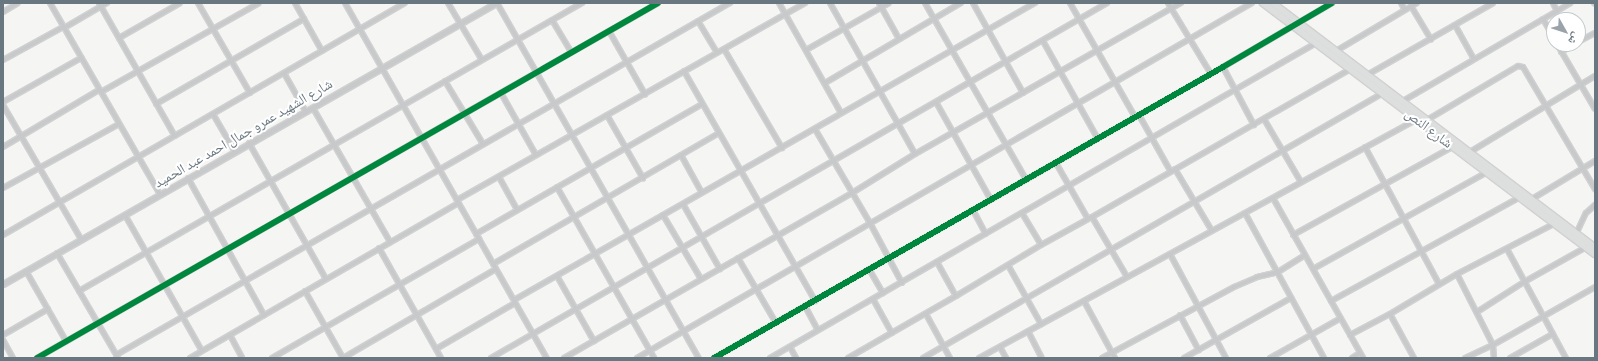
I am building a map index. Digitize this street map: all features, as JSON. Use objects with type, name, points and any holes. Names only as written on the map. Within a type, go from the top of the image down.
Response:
[{"type":"main road","name":"شارع النص","points":[[1263,3],[1336,51],[1403,101],[1467,153],[1487,172],[1595,254]]},
{"type":"main road","name":"شارع النص","points":[[1273,3],[1316,43],[1350,69],[1454,146],[1467,153],[1532,199],[1595,247]]},
{"type":"street","points":[[3,12],[18,3]]},
{"type":"street","points":[[50,3],[160,194]]},
{"type":"street","points":[[3,60],[100,5],[107,3]]},
{"type":"street","points":[[119,38],[180,3]]},
{"type":"street","points":[[198,3],[250,93]]},
{"type":"street","points":[[3,147],[100,91],[259,3]]},
{"type":"street","points":[[295,3],[322,51]]},
{"type":"street","points":[[345,3],[547,358]]},
{"type":"street","points":[[3,235],[284,74],[398,5],[405,3]]},
{"type":"street","points":[[448,3],[482,60]]},
{"type":"street","points":[[496,3],[699,358]]},
{"type":"street","name":"شارع الشهيد عمرو جمال احمد عبد الحميد","points":[[3,284],[460,24],[489,5],[496,3]]},
{"type":"street","points":[[79,291],[582,3]]},
{"type":"street","points":[[37,358],[658,3]]},
{"type":"street","points":[[57,253],[117,356],[182,317],[729,3]]},
{"type":"street","points":[[779,3],[841,113]]},
{"type":"street","points":[[190,358],[536,155],[806,3]]},
{"type":"street","points":[[830,3],[915,154]]},
{"type":"street","points":[[806,50],[845,28],[880,5],[890,3]]},
{"type":"street","points":[[925,3],[989,112],[1026,179]]},
{"type":"street","points":[[825,83],[961,3]]},
{"type":"street","points":[[973,3],[1023,93]]},
{"type":"street","points":[[436,349],[595,254],[1035,3]]},
{"type":"street","points":[[1070,3],[1114,82],[1212,231]]},
{"type":"street","points":[[491,358],[1108,3]]},
{"type":"street","points":[[1168,3],[1211,74]]},
{"type":"street","points":[[564,358],[852,193],[915,154],[1181,3]]},
{"type":"street","points":[[637,358],[1252,3]]},
{"type":"street","points":[[714,358],[1098,139],[1332,3]]},
{"type":"street","points":[[1401,3],[1405,10]]},
{"type":"street","points":[[1336,51],[1417,3]]},
{"type":"street","points":[[1368,75],[1493,3]]},
{"type":"street","points":[[1553,3],[1558,11]]},
{"type":"street","points":[[1403,101],[1571,3]]},
{"type":"street","points":[[100,5],[175,136]]},
{"type":"street","points":[[880,5],[899,39]]},
{"type":"street","points":[[1411,6],[1431,39]]},
{"type":"street","points":[[156,104],[304,19]]},
{"type":"street","points":[[1543,19],[1546,24]]},
{"type":"street","points":[[552,20],[571,52]]},
{"type":"street","points":[[698,21],[717,53]]},
{"type":"street","points":[[1455,25],[1474,59]]},
{"type":"street","points":[[609,31],[645,94]]},
{"type":"street","points":[[1586,38],[1595,33]]},
{"type":"street","points":[[1043,41],[1098,139]]},
{"type":"street","points":[[770,358],[1151,138],[1236,91],[1316,43]]},
{"type":"street","points":[[724,49],[782,148]]},
{"type":"street","points":[[1562,52],[1595,109]]},
{"type":"street","points":[[81,58],[3,103],[81,239]]},
{"type":"street","points":[[1427,120],[1521,66],[1525,68],[1595,189]]},
{"type":"street","points":[[1223,67],[1254,125]]},
{"type":"street","points":[[848,358],[926,314],[1041,245],[1350,69]]},
{"type":"street","points":[[684,72],[814,301]]},
{"type":"street","points":[[284,74],[306,112]]},
{"type":"street","points":[[1467,153],[1595,76]]},
{"type":"street","points":[[445,81],[483,144]]},
{"type":"street","points":[[501,93],[536,155]]},
{"type":"street","points":[[923,358],[1383,93]]},
{"type":"street","points":[[936,102],[991,200]]},
{"type":"street","points":[[476,234],[702,104]]},
{"type":"street","points":[[313,108],[390,242]]},
{"type":"street","points":[[213,114],[235,152]]},
{"type":"street","points":[[607,115],[643,178]]},
{"type":"street","points":[[1264,119],[1301,182]]},
{"type":"street","points":[[979,358],[1418,119]]},
{"type":"street","points":[[3,188],[119,124]]},
{"type":"street","points":[[815,129],[870,223],[902,283]]},
{"type":"street","points":[[493,264],[719,133]]},
{"type":"street","points":[[249,143],[326,279]]},
{"type":"street","points":[[1293,235],[1454,146]]},
{"type":"street","points":[[1366,147],[1439,284]]},
{"type":"street","points":[[681,155],[702,193]]},
{"type":"street","points":[[1532,199],[1595,161]]},
{"type":"street","points":[[1056,163],[1127,278]]},
{"type":"street","points":[[1313,269],[1487,172]]},
{"type":"street","points":[[499,177],[517,210]]},
{"type":"street","points":[[188,178],[264,315]]},
{"type":"street","points":[[557,187],[631,320],[654,358]]},
{"type":"street","points":[[1331,301],[1423,252],[1520,197]]},
{"type":"street","points":[[1272,198],[1363,358]]},
{"type":"street","points":[[683,204],[720,269]]},
{"type":"street","points":[[1577,232],[1586,213],[1595,205]]},
{"type":"street","points":[[973,210],[986,234]]},
{"type":"street","points":[[1022,213],[1041,245]]},
{"type":"street","points":[[1245,213],[1324,358]]},
{"type":"street","points":[[125,215],[202,351]]},
{"type":"street","points":[[663,215],[701,279]]},
{"type":"street","points":[[1350,334],[1390,314],[1457,274],[1556,223]]},
{"type":"street","points":[[272,358],[479,239]]},
{"type":"street","points":[[1477,312],[1524,282],[1586,247]]},
{"type":"street","points":[[379,248],[441,358]]},
{"type":"street","points":[[1507,249],[1566,358]]},
{"type":"street","points":[[1170,254],[1226,358]]},
{"type":"street","points":[[1102,358],[1234,287],[1257,277],[1278,272],[1304,255]]},
{"type":"street","points":[[738,258],[776,323]]},
{"type":"street","points":[[937,262],[956,296]]},
{"type":"street","points":[[1008,265],[1041,324]]},
{"type":"street","points":[[305,291],[343,358],[496,269]]},
{"type":"street","points":[[870,269],[883,293]]},
{"type":"street","points":[[26,271],[66,341]]},
{"type":"street","points":[[1457,274],[1493,345],[1494,358]]},
{"type":"street","points":[[557,276],[594,341]]},
{"type":"street","points":[[1465,358],[1493,345],[1542,315],[1595,287]]},
{"type":"street","points":[[1184,358],[1217,341],[1291,298]]},
{"type":"street","points":[[873,299],[892,333]]},
{"type":"street","points":[[1084,301],[1115,358]]},
{"type":"street","points":[[804,306],[818,330]]},
{"type":"street","points":[[3,335],[48,310]]},
{"type":"street","points":[[926,314],[950,358]]},
{"type":"street","points":[[1390,314],[1414,358]]},
{"type":"street","points":[[1180,315],[1199,350]]},
{"type":"street","points":[[1270,358],[1341,318]]},
{"type":"street","points":[[1028,331],[1042,358]]},
{"type":"street","points":[[1510,358],[1553,334]]},
{"type":"street","points":[[230,335],[242,358]]},
{"type":"street","points":[[3,340],[13,358]]},
{"type":"street","points":[[790,347],[796,358]]},
{"type":"street","points":[[1000,347],[1006,358]]},
{"type":"street","points":[[722,353],[725,358]]},
{"type":"street","points":[[1352,358],[1360,353]]},
{"type":"cycle path","points":[[37,358],[658,3]]},
{"type":"cycle path","points":[[714,358],[1223,67],[1332,3]]}]
